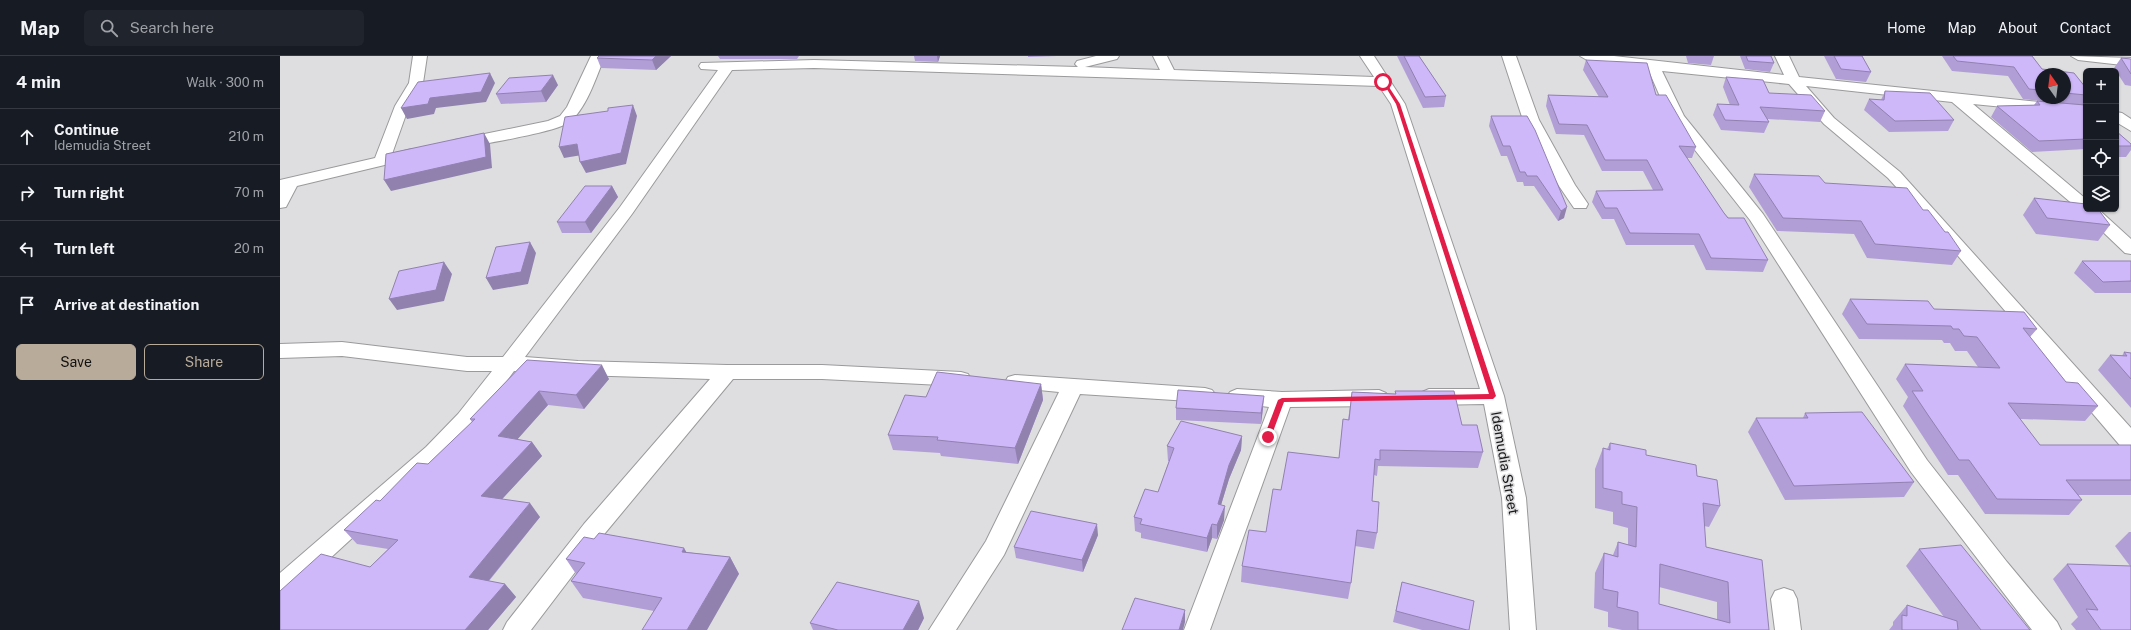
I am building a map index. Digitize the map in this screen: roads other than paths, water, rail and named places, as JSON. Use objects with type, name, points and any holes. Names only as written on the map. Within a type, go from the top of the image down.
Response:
[{"type":"street","points":[[381,162],[402,106],[416,83],[420,56]]},
{"type":"street","points":[[447,146],[552,125],[565,119],[574,108],[598,56]]},
{"type":"street","points":[[1056,70],[1112,56]]},
{"type":"street","points":[[1160,56],[1169,74]]},
{"type":"street","name":"Idemudia Street","points":[[1367,56],[1398,104],[1493,396],[1514,498],[1524,630]]},
{"type":"street","points":[[1509,56],[1531,120],[1566,186],[1580,204]]},
{"type":"street","points":[[1587,56],[1653,66],[2083,111]]},
{"type":"street","points":[[1782,56],[1794,81],[1829,121],[1894,175],[1959,246],[2131,443]]},
{"type":"street","points":[[2078,56],[2131,62]]},
{"type":"street","points":[[706,66],[728,66],[811,60],[1383,82]]},
{"type":"street","points":[[280,588],[402,479],[434,453],[466,420],[507,364],[626,210],[659,161],[728,66]]},
{"type":"street","points":[[1653,66],[1677,117],[1757,218],[1886,418],[1919,466],[1998,569],[2048,630]]},
{"type":"street","points":[[1956,97],[2083,205]]},
{"type":"street","points":[[2121,116],[2131,126]]},
{"type":"street","points":[[280,203],[285,185],[423,151]]},
{"type":"street","points":[[2091,212],[2131,250]]},
{"type":"street","points":[[280,351],[342,349],[468,364],[507,364],[727,372],[822,372],[1073,386],[1282,400],[1493,396]]},
{"type":"street","points":[[516,630],[551,580],[586,536],[642,474],[727,372]]},
{"type":"street","points":[[942,630],[994,548],[1073,386]]},
{"type":"street","points":[[1197,630],[1282,400]]},
{"type":"street","points":[[1784,600],[1788,630]]}]
